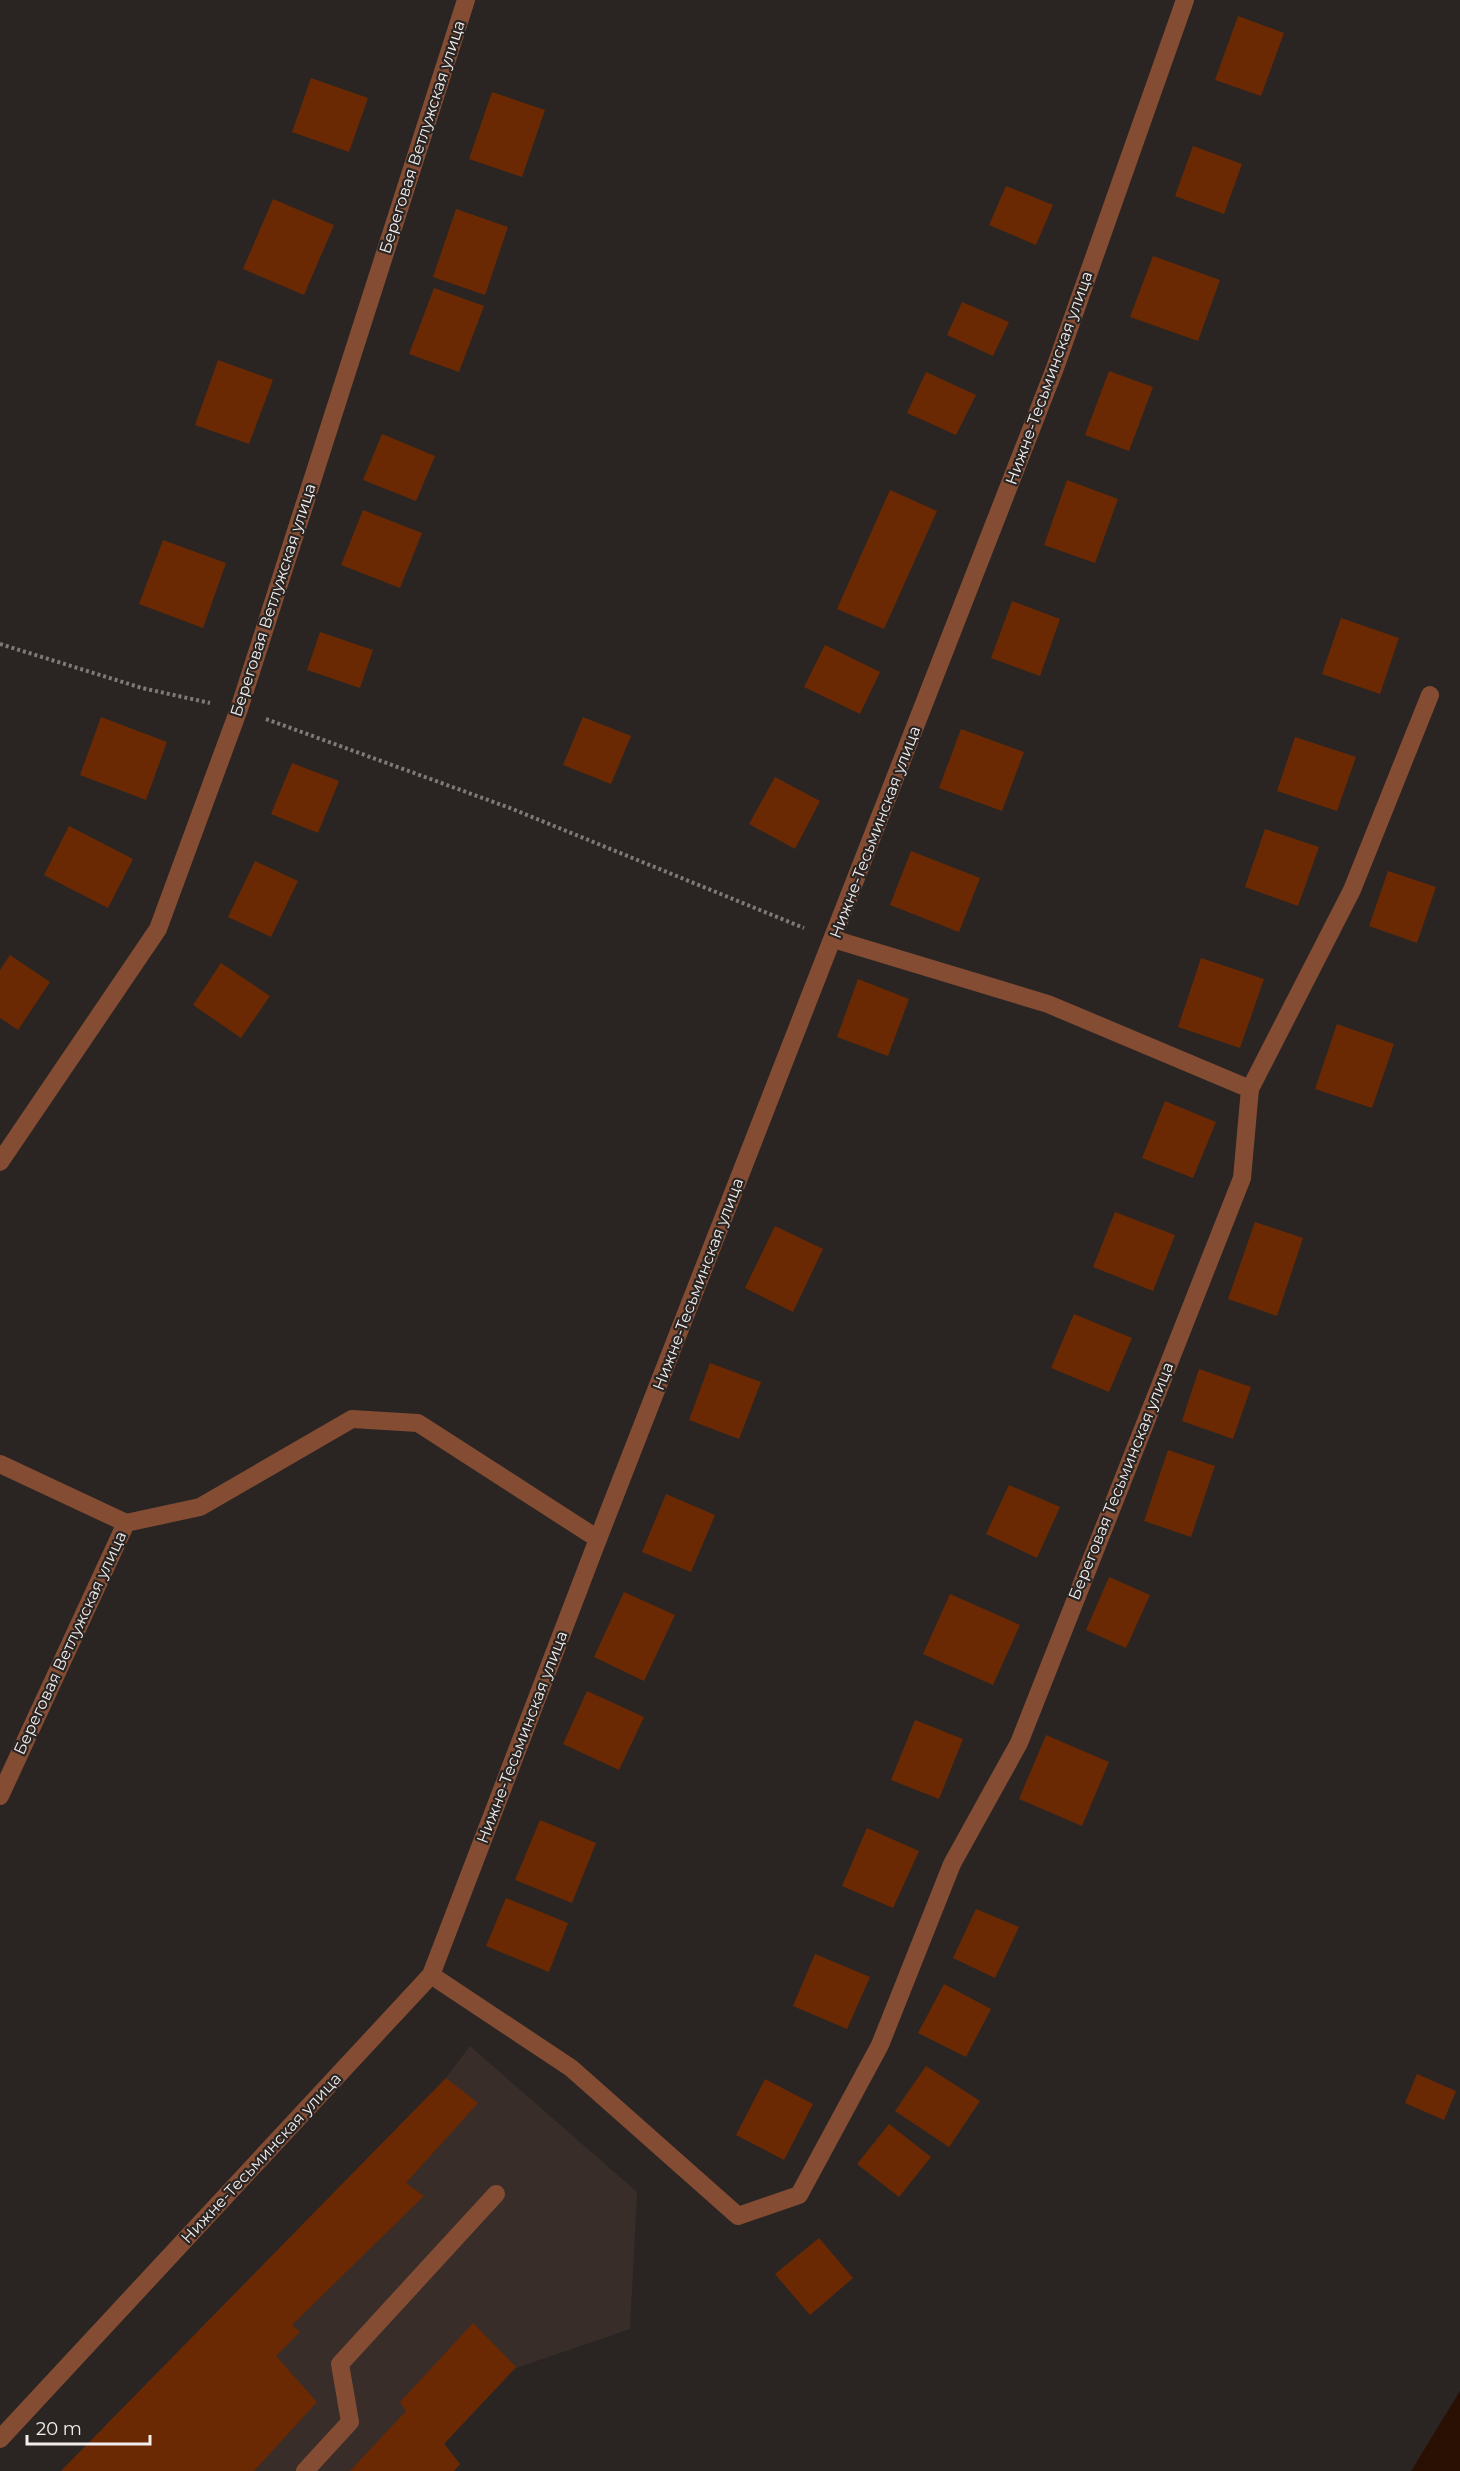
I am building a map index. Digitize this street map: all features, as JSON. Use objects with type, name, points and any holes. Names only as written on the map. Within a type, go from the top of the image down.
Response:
[{"type":"street","name":"Береговая Ветлужская улица","points":[[0,1162],[158,930],[239,710],[466,0]]},
{"type":"street","name":"Нижне-Тесьминская улица","points":[[0,2439],[431,1975],[598,1539],[1055,368],[1185,0]]},
{"type":"street","name":"Береговая Тесьминская улица","points":[[431,1975],[571,2068],[738,2216],[800,2194],[880,2045],[952,1864],[1019,1743],[1242,1178],[1250,1089],[1352,890],[1430,695]]},
{"type":"street","points":[[833,939],[1048,1004],[1250,1089]]},
{"type":"street","points":[[0,1464],[126,1523],[200,1507],[352,1419],[418,1423],[598,1539]]},
{"type":"street","name":"Береговая Ветлужская улица","points":[[0,1796],[126,1523]]},
{"type":"street","points":[[305,2471],[350,2422],[340,2364],[496,2194]]},
{"type":"path","points":[[0,644],[142,688],[239,710],[510,808],[833,939]]},
{"type":"shaded area","points":[[470,2046],[637,2192],[630,2329],[516,2368],[444,2443],[460,2464],[454,2471],[61,2471],[446,2078]]},
{"type":"shaded area","points":[[1460,2391],[1460,2466],[1456,2471],[1411,2471]]},
{"type":"building","points":[[1238,16],[1284,33],[1261,96],[1215,80]]},
{"type":"building","points":[[311,78],[368,98],[349,152],[292,132]]},
{"type":"building","points":[[492,92],[545,110],[522,177],[469,159]]},
{"type":"building","points":[[1193,146],[1242,164],[1224,214],[1175,196]]},
{"type":"building","points":[[1006,186],[1053,205],[1036,245],[989,225]]},
{"type":"building","points":[[273,199],[334,225],[304,295],[243,269]]},
{"type":"building","points":[[456,209],[508,227],[485,295],[433,277]]},
{"type":"building","points":[[1153,256],[1220,280],[1198,341],[1130,317]]},
{"type":"building","points":[[434,288],[484,306],[459,372],[409,354]]},
{"type":"building","points":[[962,302],[1009,322],[993,356],[947,335]]},
{"type":"building","points":[[218,360],[273,380],[249,444],[195,425]]},
{"type":"building","points":[[1109,371],[1153,387],[1129,451],[1085,435]]},
{"type":"building","points":[[926,372],[976,395],[956,435],[907,413]]},
{"type":"building","points":[[382,434],[435,456],[416,501],[363,480]]},
{"type":"building","points":[[1067,480],[1118,499],[1095,563],[1044,545]]},
{"type":"building","points":[[890,490],[937,511],[884,629],[837,609]]},
{"type":"building","points":[[363,510],[422,533],[400,588],[341,565]]},
{"type":"building","points":[[163,540],[226,563],[203,628],[139,604]]},
{"type":"building","points":[[1012,601],[1060,619],[1040,676],[991,658]]},
{"type":"building","points":[[1341,618],[1399,638],[1380,694],[1322,674]]},
{"type":"building","points":[[320,632],[373,650],[360,688],[307,670]]},
{"type":"building","points":[[825,645],[880,672],[860,714],[804,687]]},
{"type":"building","points":[[101,717],[167,742],[146,800],[80,775]]},
{"type":"building","points":[[583,717],[631,736],[611,784],[563,765]]},
{"type":"building","points":[[961,729],[1024,752],[1002,811],[939,788]]},
{"type":"building","points":[[1295,737],[1356,757],[1337,811],[1277,791]]},
{"type":"building","points":[[292,763],[339,781],[318,833],[271,814]]},
{"type":"building","points":[[775,777],[820,801],[795,849],[749,824]]},
{"type":"building","points":[[69,826],[133,859],[108,908],[44,875]]},
{"type":"building","points":[[1265,829],[1319,847],[1298,906],[1245,887]]},
{"type":"building","points":[[911,851],[980,878],[959,932],[890,905]]},
{"type":"building","points":[[255,861],[298,881],[271,937],[228,917]]},
{"type":"building","points":[[1388,871],[1436,887],[1417,943],[1369,926]]},
{"type":"building","points":[[10,955],[50,982],[18,1030],[0,1018],[0,970]]},
{"type":"building","points":[[1201,958],[1264,979],[1240,1048],[1178,1027]]},
{"type":"building","points":[[221,963],[270,996],[241,1038],[193,1005]]},
{"type":"building","points":[[858,979],[909,999],[888,1056],[837,1037]]},
{"type":"building","points":[[1337,1024],[1394,1044],[1372,1108],[1315,1089]]},
{"type":"building","points":[[1165,1101],[1216,1122],[1193,1178],[1142,1158]]},
{"type":"building","points":[[1115,1212],[1175,1235],[1153,1291],[1093,1267]]},
{"type":"building","points":[[1255,1222],[1303,1238],[1277,1316],[1228,1299]]},
{"type":"building","points":[[775,1226],[823,1249],[793,1312],[745,1288]]},
{"type":"building","points":[[1074,1314],[1132,1338],[1109,1392],[1051,1368]]},
{"type":"building","points":[[710,1363],[761,1382],[739,1439],[689,1420]]},
{"type":"building","points":[[1199,1369],[1251,1387],[1233,1439],[1182,1421]]},
{"type":"building","points":[[1168,1450],[1215,1466],[1191,1537],[1144,1521]]},
{"type":"building","points":[[1009,1485],[1060,1507],[1037,1558],[986,1534]]},
{"type":"building","points":[[666,1494],[715,1515],[691,1572],[642,1552]]},
{"type":"building","points":[[1109,1577],[1150,1595],[1126,1648],[1086,1630]]},
{"type":"building","points":[[624,1592],[675,1615],[644,1681],[594,1657]]},
{"type":"building","points":[[950,1594],[1020,1625],[993,1685],[923,1654]]},
{"type":"building","points":[[587,1691],[644,1717],[619,1770],[563,1744]]},
{"type":"building","points":[[915,1720],[963,1739],[939,1799],[891,1780]]},
{"type":"building","points":[[1046,1735],[1109,1762],[1082,1826],[1019,1799]]},
{"type":"building","points":[[540,1820],[596,1843],[572,1903],[515,1880]]},
{"type":"building","points":[[867,1828],[919,1851],[893,1908],[842,1886]]},
{"type":"building","points":[[506,1898],[568,1923],[549,1972],[486,1946]]},
{"type":"building","points":[[976,1909],[1019,1927],[995,1978],[953,1958]]},
{"type":"building","points":[[815,1954],[870,1977],[847,2029],[793,2006]]},
{"type":"building","points":[[944,1984],[991,2009],[966,2057],[918,2033]]},
{"type":"building","points":[[926,2066],[980,2101],[949,2147],[895,2111]]},
{"type":"building","points":[[1417,2074],[1456,2091],[1444,2120],[1405,2103]]},
{"type":"building","points":[[446,2078],[478,2103],[406,2183],[424,2196],[292,2325],[300,2332],[276,2356],[317,2402],[254,2471],[61,2471]]},
{"type":"building","points":[[765,2079],[813,2104],[784,2160],[736,2135]]},
{"type":"building","points":[[889,2124],[931,2157],[899,2197],[857,2164]]},
{"type":"building","points":[[819,2238],[853,2278],[810,2315],[775,2274]]},
{"type":"building","points":[[473,2323],[516,2367],[444,2444],[460,2464],[454,2471],[350,2471],[406,2411],[400,2402]]}]
